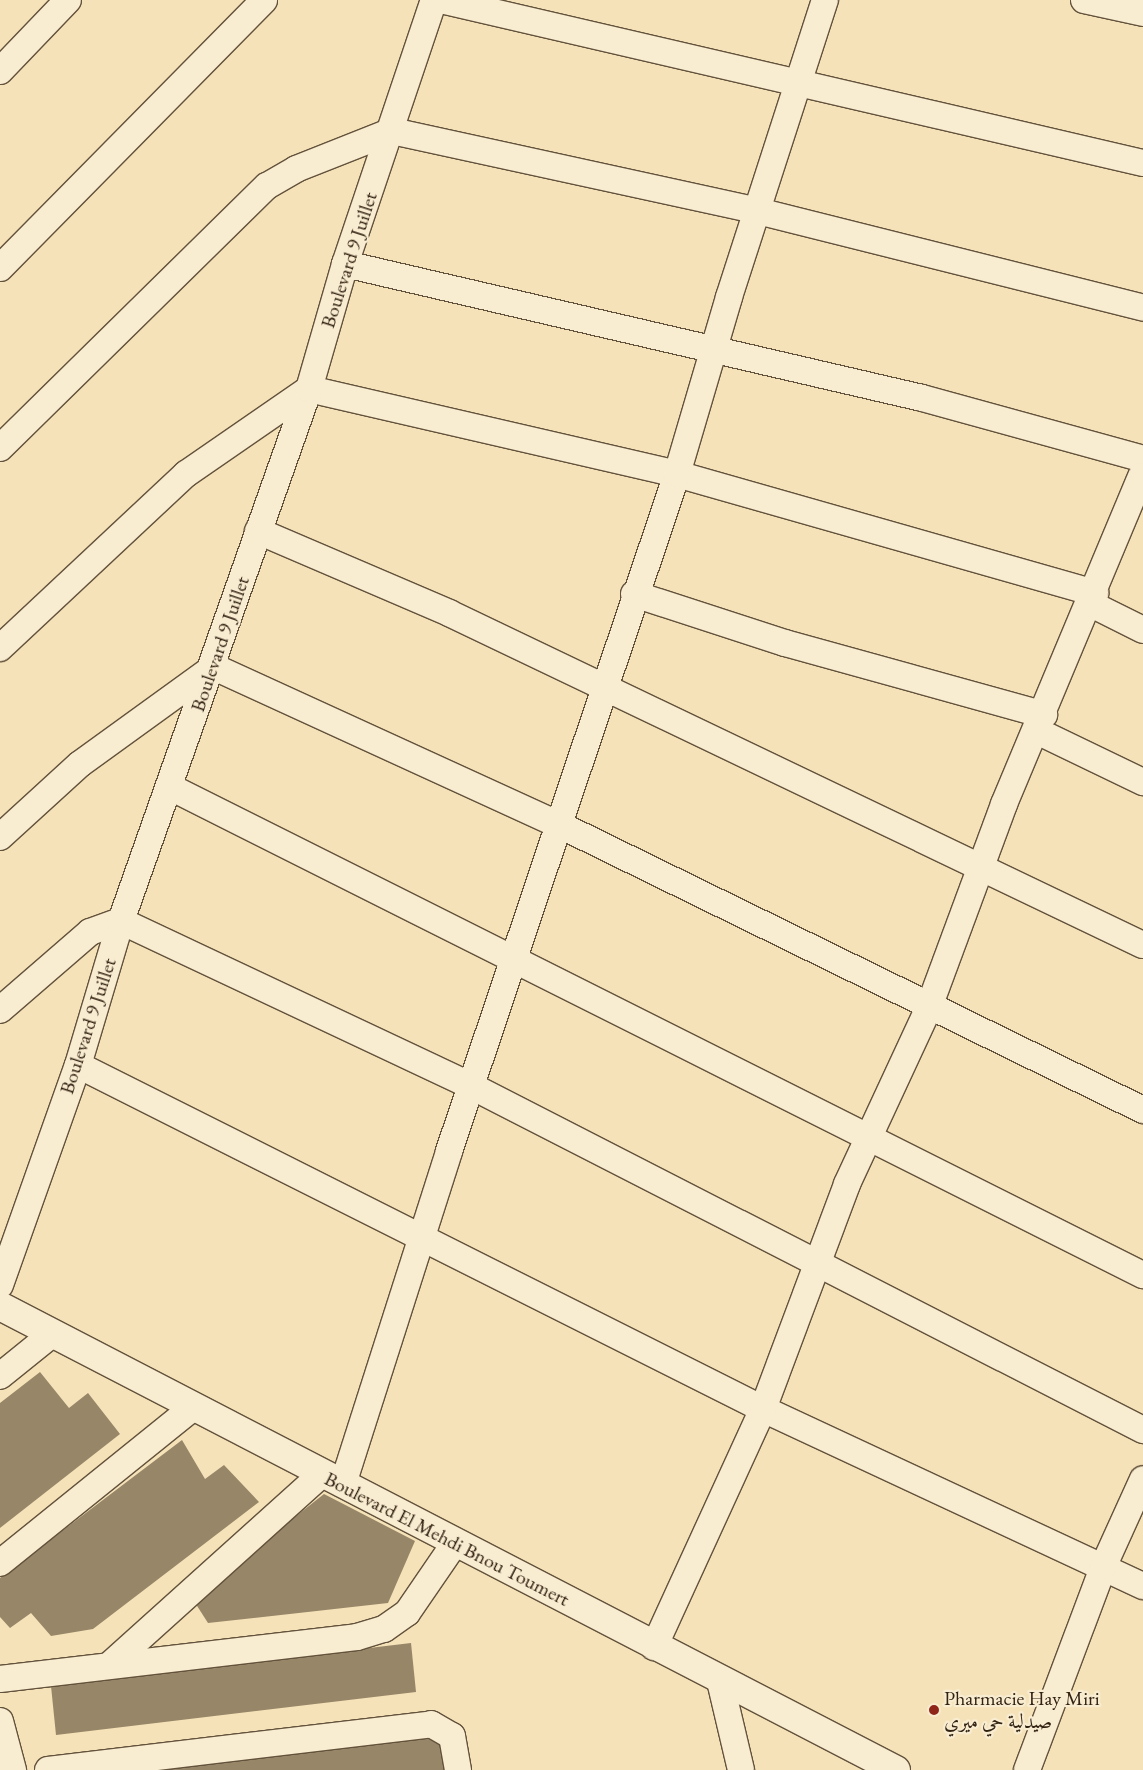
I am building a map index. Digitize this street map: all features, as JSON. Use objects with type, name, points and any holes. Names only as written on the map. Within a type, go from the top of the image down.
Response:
[{"type":"main road","name":"Boulevard El Mehdi Bnou Toumert","points":[[0,1306],[654,1647],[896,1770]]},
{"type":"street","points":[[0,71],[68,0]]},
{"type":"street","points":[[0,268],[264,0]]},
{"type":"street","name":"Boulevard 9 Juillet","points":[[0,1285],[78,1065],[121,921],[214,666],[258,531],[309,389],[345,264],[392,131],[434,0]]},
{"type":"street","points":[[441,0],[1143,163]]},
{"type":"street","points":[[112,1663],[332,1479],[422,1235],[562,826],[634,594],[677,474],[825,0]]},
{"type":"street","points":[[1084,0],[1143,12]]},
{"type":"street","points":[[0,448],[268,186],[296,170],[392,131],[758,211],[1143,308]]},
{"type":"street","points":[[345,264],[922,398],[1142,470],[1093,598],[982,867],[929,1006],[868,1134],[816,1260],[763,1409],[654,1647]]},
{"type":"street","points":[[0,648],[186,474],[309,389],[677,474],[1093,598],[1143,630]]},
{"type":"street","points":[[258,531],[449,613],[1143,945]]},
{"type":"street","points":[[634,594],[1040,723],[1143,782]]},
{"type":"street","points":[[0,837],[80,764],[214,666],[562,826],[1143,1110]]},
{"type":"street","points":[[170,787],[868,1134],[1143,1275]]},
{"type":"street","points":[[0,1010],[90,932],[121,921],[473,1087],[816,1260],[1143,1430]]},
{"type":"street","points":[[78,1065],[422,1235],[763,1409],[941,1495],[1104,1565],[1143,1586]]},
{"type":"street","points":[[0,1376],[52,1334]]},
{"type":"street","points":[[0,1563],[193,1407]]},
{"type":"street","points":[[1027,1770],[1104,1565],[1143,1479]]},
{"type":"street","points":[[0,1680],[112,1663],[357,1638],[384,1629],[407,1613],[455,1543]]},
{"type":"street","points":[[720,1681],[741,1770]]},
{"type":"street","points":[[0,1721],[12,1770]]},
{"type":"street","points":[[48,1770],[431,1724],[452,1736],[458,1770]]},
{"type":"building","points":[[40,1372],[69,1408],[88,1393],[120,1434],[0,1528],[0,1403]]},
{"type":"building","points":[[182,1440],[205,1479],[224,1465],[259,1502],[93,1629],[51,1636],[31,1613],[10,1628],[0,1617],[0,1578]]},
{"type":"building","points":[[324,1494],[415,1541],[388,1603],[208,1623],[192,1598]]},
{"type":"building","points":[[411,1643],[416,1692],[56,1735],[51,1686]]},
{"type":"building","points":[[446,1732],[451,1770],[147,1770]]},
{"type":"place","name":"Pharmacie Hay Miri صيدلية حي ميري","points":[[934,1710]]}]
